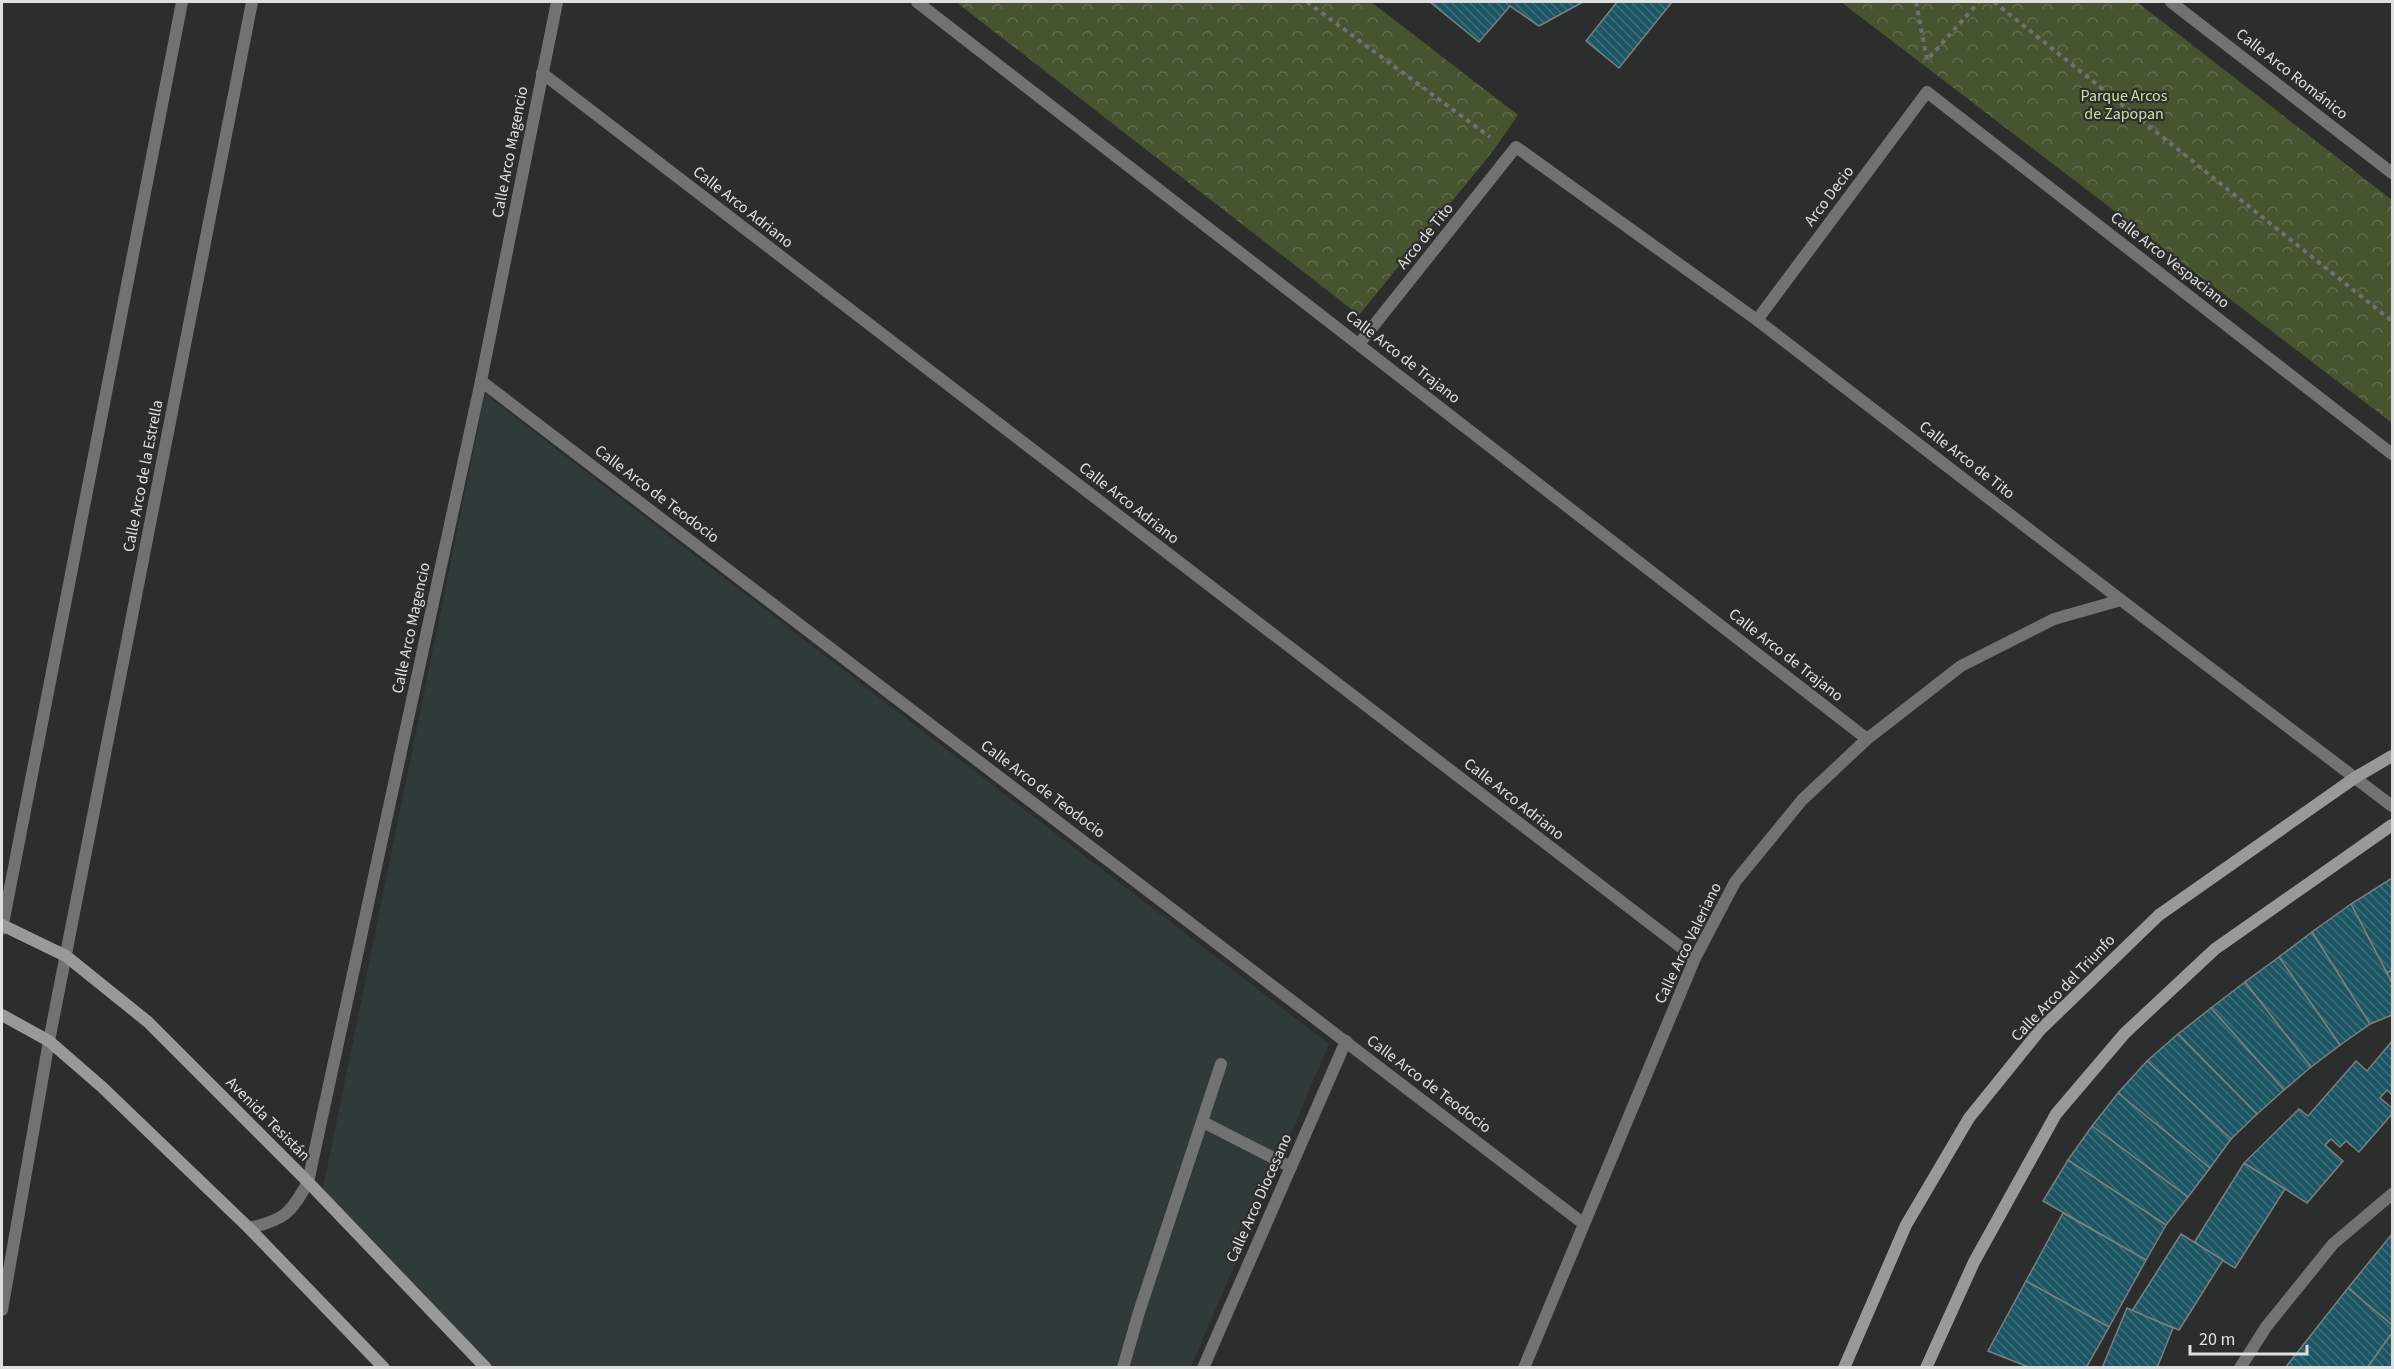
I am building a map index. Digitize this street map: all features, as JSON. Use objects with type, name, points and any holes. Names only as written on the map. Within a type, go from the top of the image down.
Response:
[{"type":"street","points":[[2,927],[182,2]]},
{"type":"street","name":"Calle Arco de la Estrella","points":[[2,1310],[49,1041],[252,2]]},
{"type":"street","name":"Calle Arco Magencio","points":[[249,1228],[275,1222],[296,1204],[308,1182],[481,381],[557,2]]},
{"type":"street","name":"Calle Arco de Trajano","points":[[917,2],[1867,739]]},
{"type":"street","name":"Calle Arco Románico","points":[[2171,2],[2392,173]]},
{"type":"street","name":"Calle Arco Adriano","points":[[542,73],[1695,958]]},
{"type":"street","name":"Arco Decio","points":[[1757,320],[1927,92]]},
{"type":"street","name":"Calle Arco Vespaciano","points":[[1927,92],[2392,454]]},
{"type":"street","name":"Arco de Tito","points":[[1359,344],[1514,150]]},
{"type":"street","name":"Calle Arco de Tito","points":[[1514,150],[1757,320],[2392,806]]},
{"type":"street","name":"Calle Arco de Teodocio","points":[[481,381],[1584,1224]]},
{"type":"street","name":"Calle Arco Valeriano","points":[[1524,1368],[1695,958],[1735,882],[1803,800],[1867,739],[1961,666],[2054,619],[2121,600]]},
{"type":"street","name":"Calle Arco del Triunfo","points":[[1844,1368],[1906,1224],[1969,1118],[2040,1030],[2159,915],[2356,777],[2392,756]]},
{"type":"street","points":[[1926,1368],[1974,1262],[2056,1114],[2125,1033],[2215,949],[2392,825]]},
{"type":"street","name":"Avenida Tesistán","points":[[2,927],[66,956],[148,1022],[308,1182],[486,1368]]},
{"type":"street","points":[[2,1015],[49,1041],[102,1087],[249,1228],[384,1368]]},
{"type":"street","name":"Calle Arco Diocesano","points":[[1203,1368],[1346,1041]]},
{"type":"street","points":[[1123,1368],[1139,1312],[1221,1064]]},
{"type":"street","points":[[1203,1122],[1291,1167]]},
{"type":"street","points":[[2240,1368],[2266,1327],[2333,1244],[2392,1194]]},
{"type":"path","points":[[1307,2],[1514,150]]},
{"type":"path","points":[[1916,2],[1927,60],[1979,2]]},
{"type":"path","points":[[1994,2],[2392,321]]},
{"type":"shaded area","points":[[485,394],[1329,1044],[1191,1367],[488,1367],[322,1193]]},
{"type":"green space","points":[[956,2],[1371,2],[1518,115],[1493,151],[1359,315]]},
{"type":"green space","name":"Parque Arcos de Zapopan","points":[[1841,2],[2137,2],[2392,200],[2392,423]]},
{"type":"building","points":[[1430,2],[1583,2],[1539,26],[1510,6],[1479,42]]},
{"type":"building","points":[[1617,2],[1672,2],[1619,68],[1586,41]]},
{"type":"building","points":[[2392,878],[2392,970],[2387,973],[2351,904]]},
{"type":"building","points":[[2351,904],[2392,983],[2392,1015],[2370,1024],[2312,932]]},
{"type":"building","points":[[2312,932],[2370,1024],[2340,1045],[2279,957]]},
{"type":"building","points":[[2279,957],[2340,1045],[2311,1067],[2245,982]]},
{"type":"building","points":[[2392,970],[2392,983],[2387,973]]},
{"type":"building","points":[[2245,982],[2311,1067],[2284,1090],[2211,1008]]},
{"type":"building","points":[[2211,1008],[2284,1090],[2257,1114],[2178,1034]]},
{"type":"building","points":[[2178,1034],[2257,1114],[2231,1139],[2147,1061]]},
{"type":"building","points":[[2392,1041],[2392,1095],[2387,1090],[2380,1098],[2392,1108],[2392,1114],[2359,1152],[2346,1141],[2340,1147],[2331,1139],[2325,1145],[2343,1161],[2307,1203],[2244,1163],[2299,1109],[2308,1116],[2356,1061],[2367,1071]]},
{"type":"building","points":[[2147,1061],[2231,1139],[2210,1168],[2118,1093]]},
{"type":"building","points":[[2118,1093],[2210,1168],[2188,1197],[2092,1126]]},
{"type":"building","points":[[2092,1126],[2188,1197],[2166,1225],[2068,1160]]},
{"type":"building","points":[[2068,1160],[2166,1225],[2146,1260],[2043,1201]]},
{"type":"building","points":[[2244,1163],[2285,1189],[2235,1268],[2194,1243]]},
{"type":"building","points":[[2063,1213],[2146,1260],[2109,1327],[2026,1281]]},
{"type":"building","points":[[2181,1234],[2223,1260],[2179,1330],[2132,1311]]},
{"type":"building","points":[[2392,1234],[2392,1325],[2348,1288]]},
{"type":"building","points":[[2026,1281],[2109,1327],[2086,1368],[2031,1368],[1988,1351]]},
{"type":"building","points":[[2348,1288],[2392,1325],[2392,1333],[2367,1368],[2285,1368]]},
{"type":"building","points":[[2127,1308],[2173,1328],[2157,1368],[2102,1368]]},
{"type":"building","points":[[2392,1333],[2392,1368],[2367,1368]]}]
